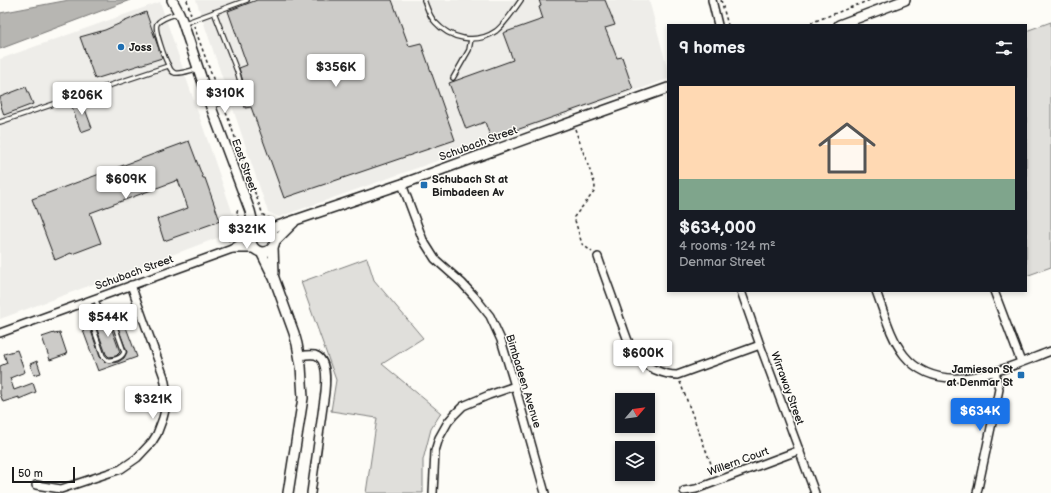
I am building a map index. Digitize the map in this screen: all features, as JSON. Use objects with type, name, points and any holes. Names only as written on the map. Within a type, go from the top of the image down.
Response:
[{"type":"main road","name":"East Street","points":[[172,0],[179,13],[211,107],[249,209],[260,231]]},
{"type":"main road","name":"East Street","points":[[177,0],[179,13]]},
{"type":"main road","points":[[841,24],[888,3],[905,0]]},
{"type":"main road","name":"Schubach Street","points":[[260,231],[402,184],[667,88]]},
{"type":"main road","name":"Schubach Street","points":[[274,244],[296,220]]},
{"type":"main road","points":[[274,278],[275,236],[273,232],[260,231],[252,243],[259,250],[274,278],[294,333],[300,356],[302,398],[288,493]]},
{"type":"main road","points":[[259,250],[268,251],[274,244]]},
{"type":"street","points":[[712,0],[718,24]]},
{"type":"street","name":"Bimbadeen Avenue","points":[[402,184],[423,240],[435,259],[462,283],[490,316],[501,340],[544,493]]},
{"type":"street","name":"Schubach Street","points":[[0,333],[232,249],[260,231]]},
{"type":"street","name":"Schubach Street","points":[[232,249],[259,250]]},
{"type":"street","points":[[598,257],[628,342],[636,356],[652,368],[672,375],[677,375],[760,345]]},
{"type":"street","points":[[36,485],[61,489],[121,469],[137,458],[152,442],[157,434],[166,410],[166,388],[164,377],[131,285]]},
{"type":"street","name":"Wirraway Street","points":[[741,292],[815,493]]},
{"type":"street","points":[[876,292],[894,338],[904,354],[913,364],[938,377],[970,378],[996,372],[1051,351]]},
{"type":"street","points":[[994,292],[1021,362]]},
{"type":"street","points":[[300,356],[313,354],[319,357],[323,362],[326,377],[311,493]]},
{"type":"street","points":[[976,493],[999,389],[996,372]]},
{"type":"street","points":[[433,493],[435,451],[439,438],[451,418],[463,406],[515,386]]},
{"type":"street","name":"Willern Court","points":[[684,491],[696,489],[800,450]]},
{"type":"lane","points":[[183,24],[247,0]]},
{"type":"lane","points":[[424,0],[431,18],[435,23],[456,36],[466,39],[487,37],[498,30],[521,0]]},
{"type":"lane","points":[[211,107],[238,96],[240,92],[240,81],[237,71],[214,12]]},
{"type":"lane","points":[[179,13],[161,20],[156,25],[157,33],[168,66],[175,72],[198,68]]},
{"type":"lane","points":[[453,78],[468,50],[471,39]]},
{"type":"lane","points":[[0,122],[168,66]]},
{"type":"lane","points":[[88,301],[92,312],[92,324],[103,356],[107,360],[111,361],[122,355],[124,352],[112,318],[106,312],[100,310],[96,298]]},
{"type":"path","points":[[721,0],[728,24]]},
{"type":"path","points":[[808,24],[870,0]]},
{"type":"path","points":[[572,122],[595,187],[594,192],[574,217],[582,244],[598,257]]},
{"type":"path","points":[[232,249],[228,237],[238,234],[238,211],[249,209],[258,202],[263,215],[275,220]]},
{"type":"path","points":[[677,375],[713,469],[706,485]]},
{"type":"shaded area","points":[[69,0],[130,0],[0,49],[0,13]]},
{"type":"shaded area","points":[[196,0],[649,0],[667,67],[667,79],[279,217],[268,212]]},
{"type":"shaded area","points":[[160,2],[237,226],[236,231],[0,319],[0,59]]},
{"type":"shaded area","points":[[1051,22],[1051,267],[1027,276],[1027,31]]},
{"type":"shaded area","points":[[367,258],[374,280],[423,338],[382,364],[441,413],[431,429],[423,460],[423,493],[366,493],[377,418],[331,411],[336,380],[301,282]]},
{"type":"building","points":[[257,0],[392,0],[409,46],[421,43],[455,140],[284,198],[251,107],[245,108],[243,82],[239,68],[247,65],[228,11]]},
{"type":"building","points":[[539,0],[605,0],[615,25],[605,28],[617,58],[622,57],[633,89],[491,139],[485,122],[466,129],[449,83],[513,60],[503,33],[543,19],[539,7],[541,6]]},
{"type":"building","name":"Joss","points":[[146,12],[162,58],[95,79],[80,37],[105,30]]},
{"type":"building","points":[[26,87],[33,104],[4,115],[0,103],[0,97]]},
{"type":"building","points":[[82,101],[92,128],[81,132],[71,105]]},
{"type":"building","points":[[189,141],[203,178],[205,178],[220,221],[164,241],[157,219],[188,208],[178,180],[90,213],[101,243],[55,260],[32,199]]},
{"type":"building","points":[[120,311],[137,357],[98,371],[81,325],[88,322],[100,357],[105,362],[118,362],[124,358],[127,352],[113,314]]},
{"type":"building","points":[[108,319],[120,352],[116,356],[109,357],[106,354],[95,324]]},
{"type":"building","points":[[54,333],[60,333],[67,354],[50,360],[42,337]]},
{"type":"building","points":[[17,350],[25,372],[10,378],[14,390],[33,383],[36,392],[19,399],[19,397],[3,402],[0,394],[0,366],[7,363],[4,354]]},
{"type":"building","points":[[37,361],[41,373],[34,375],[30,364]]},
{"type":"place","name":"Joss","points":[[121,47]]},
{"type":"place","name":"Schubach St at Bimbadeen Av","points":[[424,185]]},
{"type":"place","name":"Jamieson St at Denmar St","points":[[1021,375]]}]
